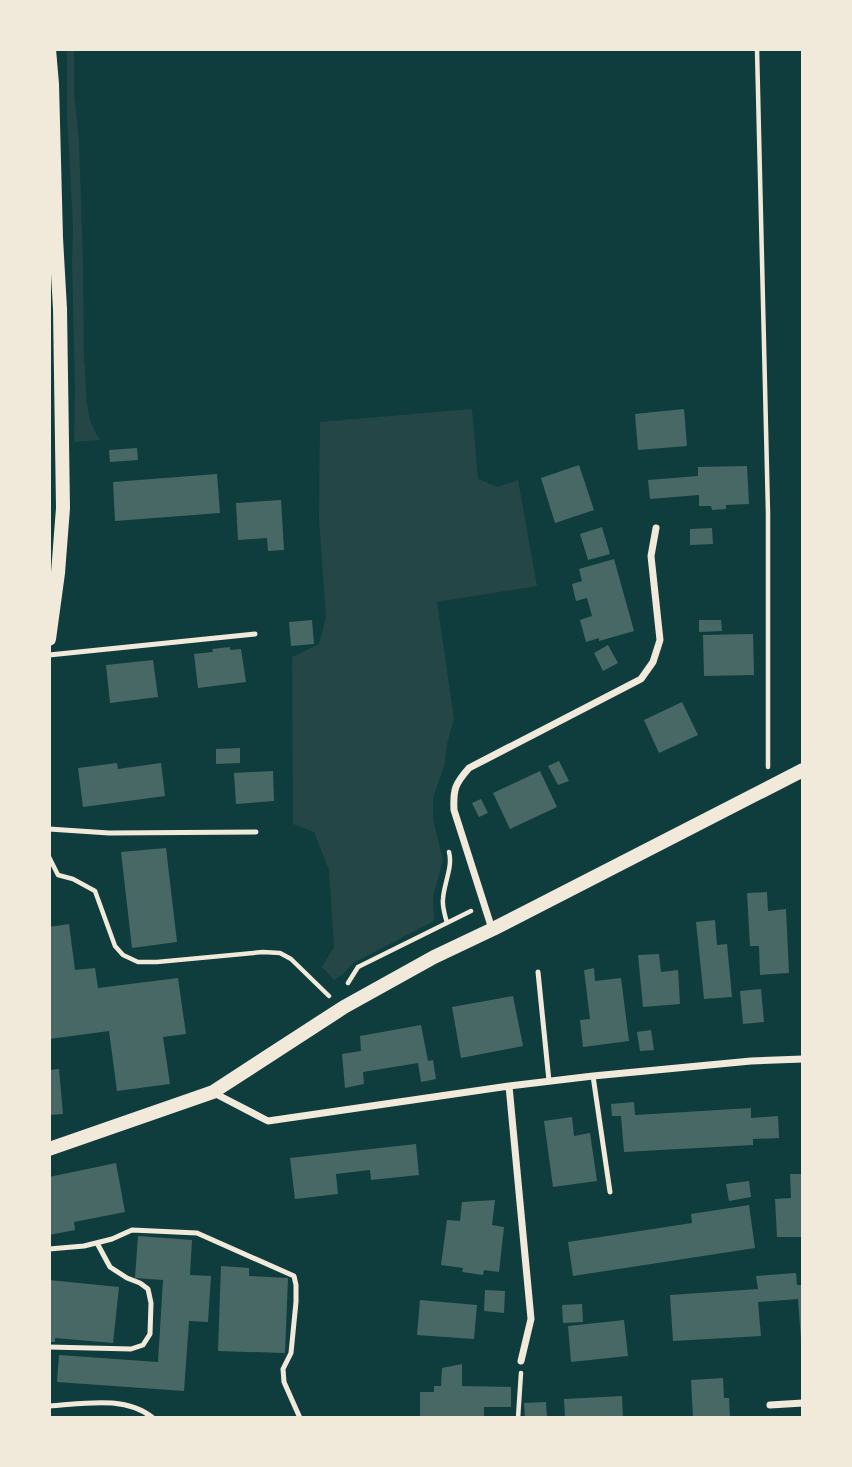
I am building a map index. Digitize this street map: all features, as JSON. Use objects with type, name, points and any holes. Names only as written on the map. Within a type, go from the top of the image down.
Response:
[{"type":"main road","points":[[49,49],[60,309],[63,508],[49,639]]},
{"type":"main road","points":[[49,1149],[213,1092],[344,1007],[434,957],[803,770]]},
{"type":"street","points":[[492,929],[454,810],[453,793],[458,780],[469,768],[641,679],[653,662],[660,640],[651,556],[656,528]]},
{"type":"street","points":[[213,1092],[268,1121],[549,1081],[751,1061],[803,1059]]},
{"type":"street","points":[[509,1086],[531,1319],[522,1361]]},
{"type":"street","points":[[770,1405],[803,1403]]},
{"type":"lane","points":[[49,654],[255,634]]},
{"type":"lane","points":[[49,829],[109,833],[256,832]]},
{"type":"lane","points":[[538,972],[549,1081]]},
{"type":"lane","points":[[593,1076],[610,1192]]},
{"type":"lane","points":[[49,1249],[84,1246],[112,1239],[132,1230],[197,1233],[294,1276],[296,1302],[291,1353],[283,1369],[284,1382],[300,1418]]},
{"type":"lane","points":[[49,1347],[131,1349],[143,1345],[150,1334],[151,1303],[148,1289],[110,1267],[97,1243]]},
{"type":"lane","points":[[49,1406],[86,1403],[126,1405],[143,1410],[153,1418]]},
{"type":"path","points":[[757,49],[768,513],[768,789]]},
{"type":"path","points":[[447,846],[451,857],[442,902],[447,923]]},
{"type":"path","points":[[49,856],[58,875],[73,879],[95,891],[115,946],[122,956],[138,962],[157,962],[263,952],[280,953],[291,959],[332,999],[344,1007]]},
{"type":"path","points":[[518,1418],[522,1361]]},
{"type":"shaded area","points":[[67,49],[74,51],[87,401],[90,420],[100,440],[74,442],[73,227],[67,115]]},
{"type":"shaded area","points":[[472,409],[478,479],[498,487],[518,480],[537,586],[437,602],[454,719],[444,766],[433,798],[433,819],[443,860],[433,896],[434,921],[353,963],[334,980],[322,967],[334,947],[329,870],[314,832],[293,824],[292,657],[319,644],[326,617],[319,519],[320,422]]},
{"type":"building","points":[[684,409],[687,446],[638,450],[635,414]]},
{"type":"building","points":[[137,448],[138,460],[110,462],[109,450]]},
{"type":"building","points":[[579,465],[594,510],[555,523],[541,478]]},
{"type":"building","points":[[747,466],[749,504],[726,505],[726,509],[712,510],[711,506],[699,506],[699,495],[650,499],[648,480],[698,476],[698,467]]},
{"type":"building","points":[[217,474],[220,513],[115,521],[113,482]]},
{"type":"building","points":[[281,500],[284,550],[268,551],[267,538],[238,540],[236,503]]},
{"type":"building","points":[[602,527],[610,554],[588,560],[580,534]]},
{"type":"building","points":[[712,528],[713,544],[690,545],[690,529]]},
{"type":"building","points":[[614,559],[634,631],[586,642],[580,620],[592,616],[587,598],[576,601],[572,584],[582,581],[579,569]]},
{"type":"building","points":[[312,620],[314,644],[291,646],[289,622]]},
{"type":"building","points":[[699,620],[721,620],[722,631],[699,632]]},
{"type":"building","points":[[753,634],[754,675],[704,676],[703,635]]},
{"type":"building","points":[[608,645],[618,663],[603,671],[594,653]]},
{"type":"building","points":[[230,647],[230,650],[241,649],[246,682],[198,688],[194,654]]},
{"type":"building","points":[[153,660],[158,697],[110,703],[106,665]]},
{"type":"building","points":[[682,702],[698,735],[659,753],[644,720]]},
{"type":"building","points":[[240,748],[240,763],[216,764],[216,749]]},
{"type":"building","points":[[559,761],[569,781],[558,785],[548,766]]},
{"type":"building","points":[[117,763],[118,769],[161,763],[165,796],[83,807],[78,768]]},
{"type":"building","points":[[273,771],[274,801],[236,804],[234,773]]},
{"type":"building","points":[[540,771],[557,807],[510,829],[493,793]]},
{"type":"building","points":[[481,799],[488,813],[479,817],[472,803]]},
{"type":"building","points":[[166,848],[177,942],[132,948],[121,852]]},
{"type":"building","points":[[767,892],[768,911],[786,909],[789,973],[760,975],[759,946],[750,946],[747,893]]},
{"type":"building","points":[[715,920],[717,945],[727,944],[732,997],[704,999],[696,922]]},
{"type":"building","points":[[69,924],[75,970],[95,968],[98,988],[178,978],[186,1034],[163,1037],[170,1084],[117,1091],[109,1031],[49,1039],[49,927]]},
{"type":"building","points":[[659,954],[661,972],[678,970],[680,1004],[643,1007],[638,955]]},
{"type":"building","points":[[594,968],[595,981],[621,978],[629,1041],[583,1047],[580,1020],[590,1019],[584,970]]},
{"type":"building","points":[[761,989],[764,1022],[743,1024],[740,991]]},
{"type":"building","points":[[513,996],[523,1046],[461,1058],[452,1007]]},
{"type":"building","points":[[421,1025],[428,1061],[433,1060],[436,1079],[421,1082],[418,1063],[363,1072],[364,1084],[345,1088],[342,1054],[361,1051],[360,1036]]},
{"type":"building","points":[[651,1030],[654,1050],[640,1051],[637,1032]]},
{"type":"building","points":[[59,1069],[63,1114],[49,1115],[49,1070]]},
{"type":"building","points":[[634,1102],[635,1115],[751,1108],[751,1118],[778,1116],[779,1138],[753,1139],[753,1145],[624,1152],[621,1116],[612,1116],[611,1104]]},
{"type":"building","points":[[572,1117],[574,1136],[590,1133],[597,1181],[553,1187],[544,1121]]},
{"type":"building","points":[[416,1144],[419,1175],[371,1180],[370,1170],[336,1174],[338,1194],[295,1199],[290,1158]]},
{"type":"building","points":[[116,1163],[125,1212],[74,1222],[75,1230],[49,1235],[49,1177]]},
{"type":"building","points":[[790,1174],[803,1174],[803,1237],[777,1237],[775,1199],[791,1198]]},
{"type":"building","points":[[749,1181],[751,1197],[729,1201],[726,1184]]},
{"type":"building","points":[[495,1200],[492,1225],[504,1227],[499,1272],[484,1270],[483,1275],[462,1272],[463,1268],[441,1265],[447,1220],[460,1221],[462,1202]]},
{"type":"building","points":[[749,1205],[755,1248],[573,1276],[568,1242],[692,1223],[691,1214]]},
{"type":"building","points":[[138,1236],[192,1240],[190,1275],[211,1276],[208,1322],[189,1321],[184,1391],[57,1382],[59,1355],[158,1362],[163,1280],[135,1278]]},
{"type":"building","points":[[221,1266],[249,1268],[249,1276],[288,1278],[285,1353],[218,1351]]},
{"type":"building","points":[[796,1273],[797,1285],[803,1285],[803,1339],[798,1299],[758,1302],[761,1336],[673,1341],[670,1295],[758,1289],[756,1276]]},
{"type":"building","points":[[49,1280],[119,1287],[113,1343],[55,1338],[55,1342],[49,1342]]},
{"type":"building","points":[[485,1290],[505,1291],[504,1313],[484,1311]]},
{"type":"building","points":[[420,1300],[477,1305],[474,1339],[417,1335]]},
{"type":"building","points":[[582,1304],[583,1322],[563,1323],[562,1305]]},
{"type":"building","points":[[624,1320],[628,1356],[571,1362],[568,1326]]},
{"type":"building","points":[[462,1364],[462,1386],[511,1387],[511,1407],[484,1407],[484,1418],[420,1418],[420,1392],[434,1392],[434,1386],[441,1386],[442,1368]]},
{"type":"building","points":[[723,1378],[724,1398],[729,1398],[730,1418],[693,1418],[691,1380]]},
{"type":"building","points":[[622,1396],[623,1418],[565,1418],[564,1399]]},
{"type":"building","points":[[546,1402],[547,1418],[525,1418],[524,1403]]}]
